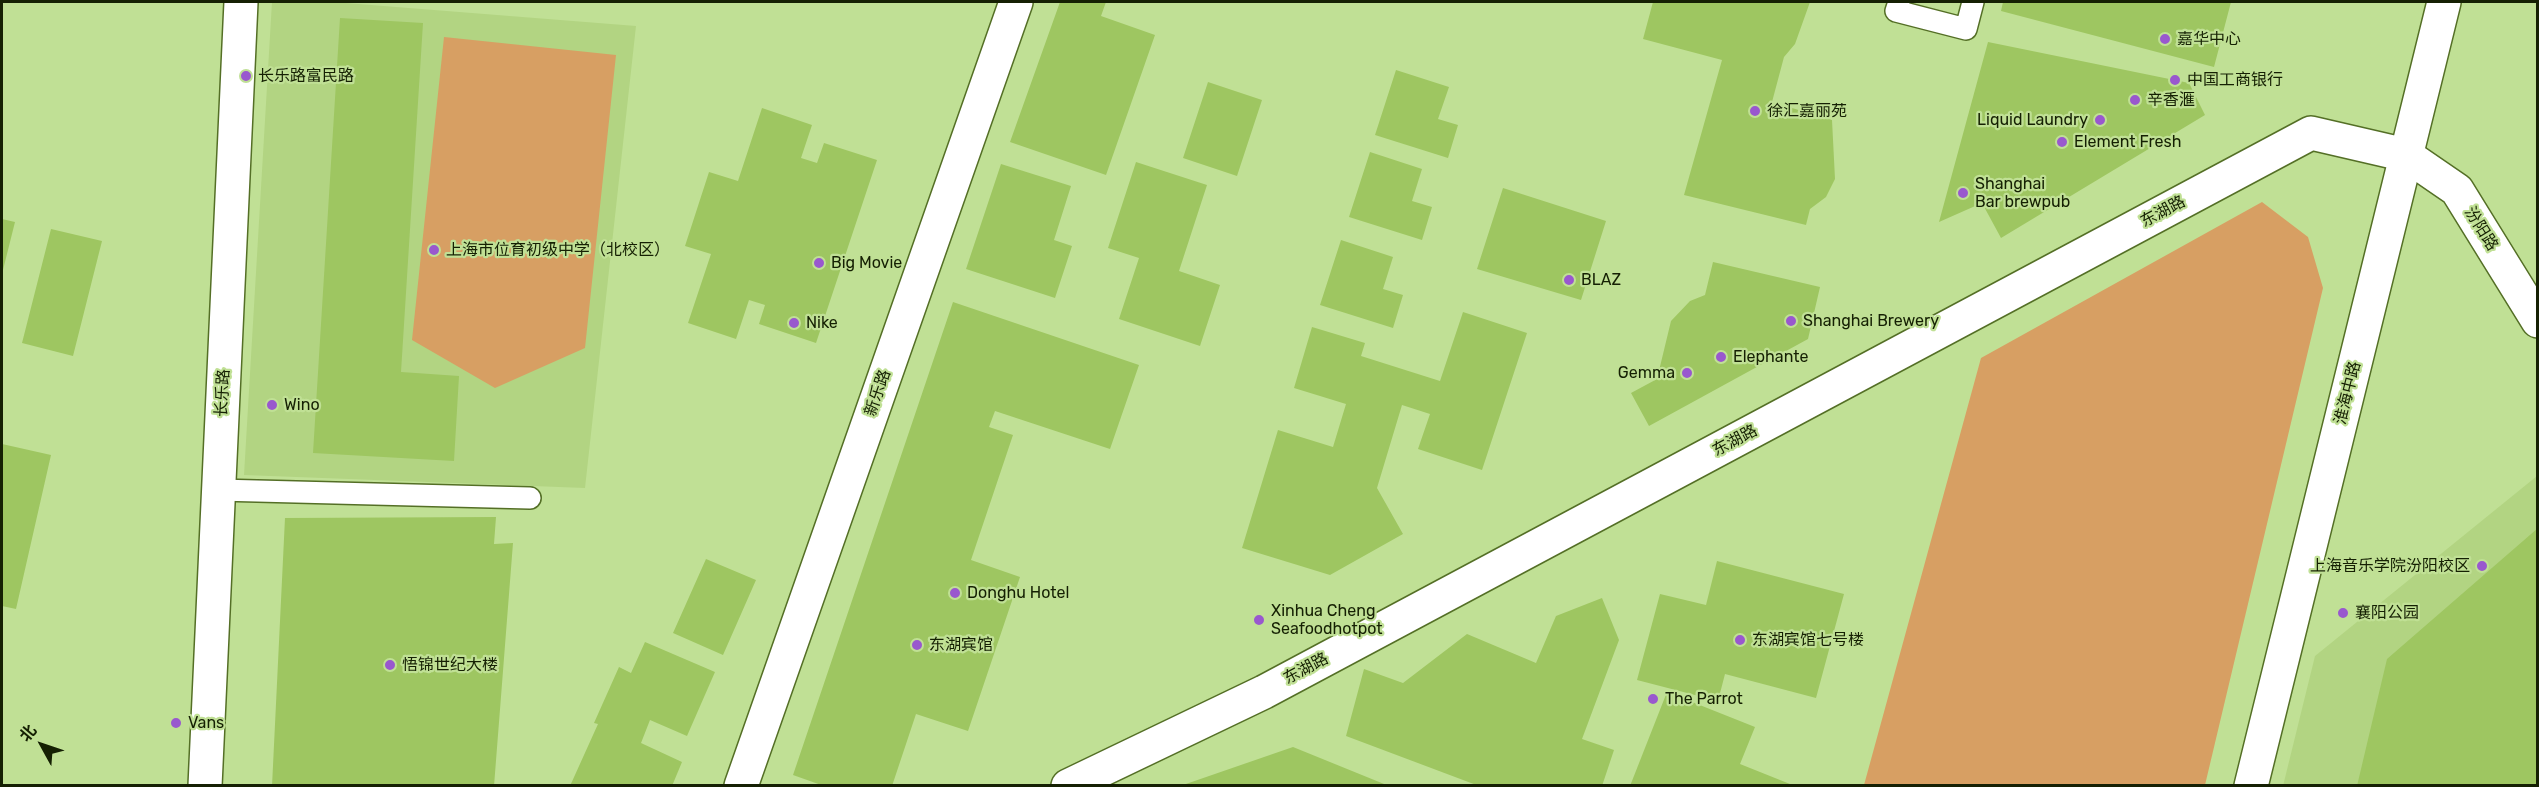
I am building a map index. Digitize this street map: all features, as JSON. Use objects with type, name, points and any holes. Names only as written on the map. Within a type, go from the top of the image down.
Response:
[{"type":"street","name":"长乐路","points":[[205,786],[241,2]]},
{"type":"street","name":"新乐路","points":[[741,786],[1016,2]]},
{"type":"street","name":"淮海中路","points":[[2252,786],[2444,2]]},
{"type":"street","name":"东湖路","points":[[1068,786],[1264,692],[2311,133],[2406,155]]},
{"type":"street","name":"汾阳路","points":[[2406,155],[2457,190],[2538,321]]},
{"type":"lane","points":[[1899,2],[1896,11],[1966,29],[1973,2]]},
{"type":"lane","points":[[218,490],[530,498]]},
{"type":"shaded area","name":"上海市位育初级中学（北校区）","points":[[272,2],[333,2],[636,26],[585,488],[244,475]]},
{"type":"shaded area","points":[[444,37],[616,55],[585,348],[495,388],[412,340]]},
{"type":"shaded area","points":[[2262,202],[2308,237],[2323,288],[2205,785],[1864,785],[1981,358]]},
{"type":"shaded area","name":"上海音乐学院汾阳校区","points":[[2537,476],[2537,785],[2283,786],[2315,656]]},
{"type":"building","points":[[1060,2],[1106,2],[1101,16],[1155,35],[1106,175],[1010,142]]},
{"type":"building","name":"徐汇嘉丽苑","points":[[1653,2],[1810,2],[1795,44],[1784,57],[1772,102],[1832,120],[1835,179],[1826,197],[1810,209],[1806,225],[1684,195],[1722,60],[1643,39]]},
{"type":"building","name":"嘉华中心","points":[[2003,2],[2231,2],[2214,67],[2001,11]]},
{"type":"building","points":[[340,18],[423,23],[401,372],[459,376],[454,461],[313,453]]},
{"type":"building","points":[[1988,42],[2189,83],[2205,115],[2001,238],[1982,203],[1939,222]]},
{"type":"building","points":[[1396,70],[1449,87],[1438,119],[1458,125],[1448,158],[1375,135]]},
{"type":"building","points":[[1208,82],[1262,100],[1237,176],[1183,158]]},
{"type":"building","points":[[762,108],[812,125],[801,158],[817,163],[824,143],[877,160],[816,343],[759,324],[765,305],[749,300],[736,339],[688,323],[711,254],[685,246],[709,172],[738,181]]},
{"type":"building","points":[[1370,152],[1422,169],[1412,201],[1432,207],[1422,240],[1349,217]]},
{"type":"building","points":[[1136,162],[1207,185],[1179,271],[1220,285],[1200,346],[1119,319],[1139,258],[1108,248]]},
{"type":"building","points":[[1001,164],[1071,186],[1054,240],[1072,246],[1055,298],[966,269]]},
{"type":"building","points":[[1503,188],[1606,221],[1581,300],[1477,269]]},
{"type":"building","points":[[2,219],[15,222],[2,274]]},
{"type":"building","points":[[51,229],[102,241],[73,356],[22,343]]},
{"type":"building","points":[[1341,240],[1393,257],[1383,289],[1403,295],[1393,328],[1320,305]]},
{"type":"building","points":[[1713,262],[1820,287],[1808,339],[1649,426],[1631,393],[1657,379],[1671,321],[1690,301],[1705,295]]},
{"type":"building","name":"东湖宾馆","points":[[953,302],[1139,365],[1110,449],[995,411],[989,427],[1013,435],[971,560],[1020,577],[968,731],[916,714],[892,786],[824,786],[793,775]]},
{"type":"building","points":[[1463,312],[1527,333],[1482,470],[1418,449],[1430,414],[1402,405],[1377,488],[1403,534],[1330,575],[1242,548],[1278,430],[1333,447],[1346,404],[1294,388],[1312,327],[1365,343],[1361,356],[1440,381]]},
{"type":"building","points":[[2,444],[51,455],[16,609],[2,606]]},
{"type":"building","name":"悟锦世纪大楼","points":[[496,517],[494,544],[513,543],[494,786],[272,786],[285,518]]},
{"type":"building","name":"上海音乐学院汾阳校区","points":[[2538,528],[2538,786],[2357,786],[2387,659]]},
{"type":"building","points":[[706,559],[756,580],[723,655],[673,633]]},
{"type":"building","name":"东湖宾馆七号楼","points":[[1717,561],[1844,594],[1816,698],[1725,674],[1718,701],[1637,680],[1660,594],[1706,605]]},
{"type":"building","points":[[1602,598],[1619,640],[1582,739],[1614,750],[1602,786],[1479,786],[1346,736],[1364,669],[1403,683],[1467,634],[1536,663],[1556,616]]},
{"type":"building","points":[[645,642],[715,672],[687,736],[650,720],[641,743],[682,762],[672,786],[570,786],[598,724],[594,723],[619,667],[631,673]]},
{"type":"building","points":[[1667,692],[1755,727],[1740,764],[1795,786],[1630,786]]},
{"type":"building","points":[[1293,747],[1389,786],[1183,786],[1183,785]]},
{"type":"place","name":"嘉华中心","points":[[2165,39]]},
{"type":"place","name":"长乐路富民路","points":[[246,76]]},
{"type":"place","name":"中国工商银行","points":[[2175,80]]},
{"type":"place","name":"辛香滙","points":[[2135,100]]},
{"type":"place","name":"徐汇嘉丽苑","points":[[1755,111]]},
{"type":"place","name":"Liquid Laundry","points":[[2100,120]]},
{"type":"place","name":"Element Fresh","points":[[2062,142]]},
{"type":"place","name":"Shanghai Bar brewpub","points":[[1963,193]]},
{"type":"place","name":"上海市位育初级中学（北校区）","points":[[434,250]]},
{"type":"place","name":"Big Movie","points":[[819,263]]},
{"type":"place","name":"BLAZ","points":[[1569,280]]},
{"type":"place","name":"Shanghai Brewery","points":[[1791,321]]},
{"type":"place","name":"Nike","points":[[794,323]]},
{"type":"place","name":"Elephante","points":[[1721,357]]},
{"type":"place","name":"Gemma","points":[[1687,373]]},
{"type":"place","name":"Wino","points":[[272,405]]},
{"type":"place","name":"上海音乐学院汾阳校区","points":[[2482,566]]},
{"type":"place","name":"Donghu Hotel","points":[[955,593]]},
{"type":"place","name":"襄阳公园","points":[[2343,613]]},
{"type":"place","name":"Xinhua Cheng Seafoodhotpot","points":[[1259,620]]},
{"type":"place","name":"东湖宾馆七号楼","points":[[1740,640]]},
{"type":"place","name":"东湖宾馆","points":[[917,645]]},
{"type":"place","name":"悟锦世纪大楼","points":[[390,665]]},
{"type":"place","name":"The Parrot","points":[[1653,699]]},
{"type":"place","name":"Vans","points":[[176,723]]}]
